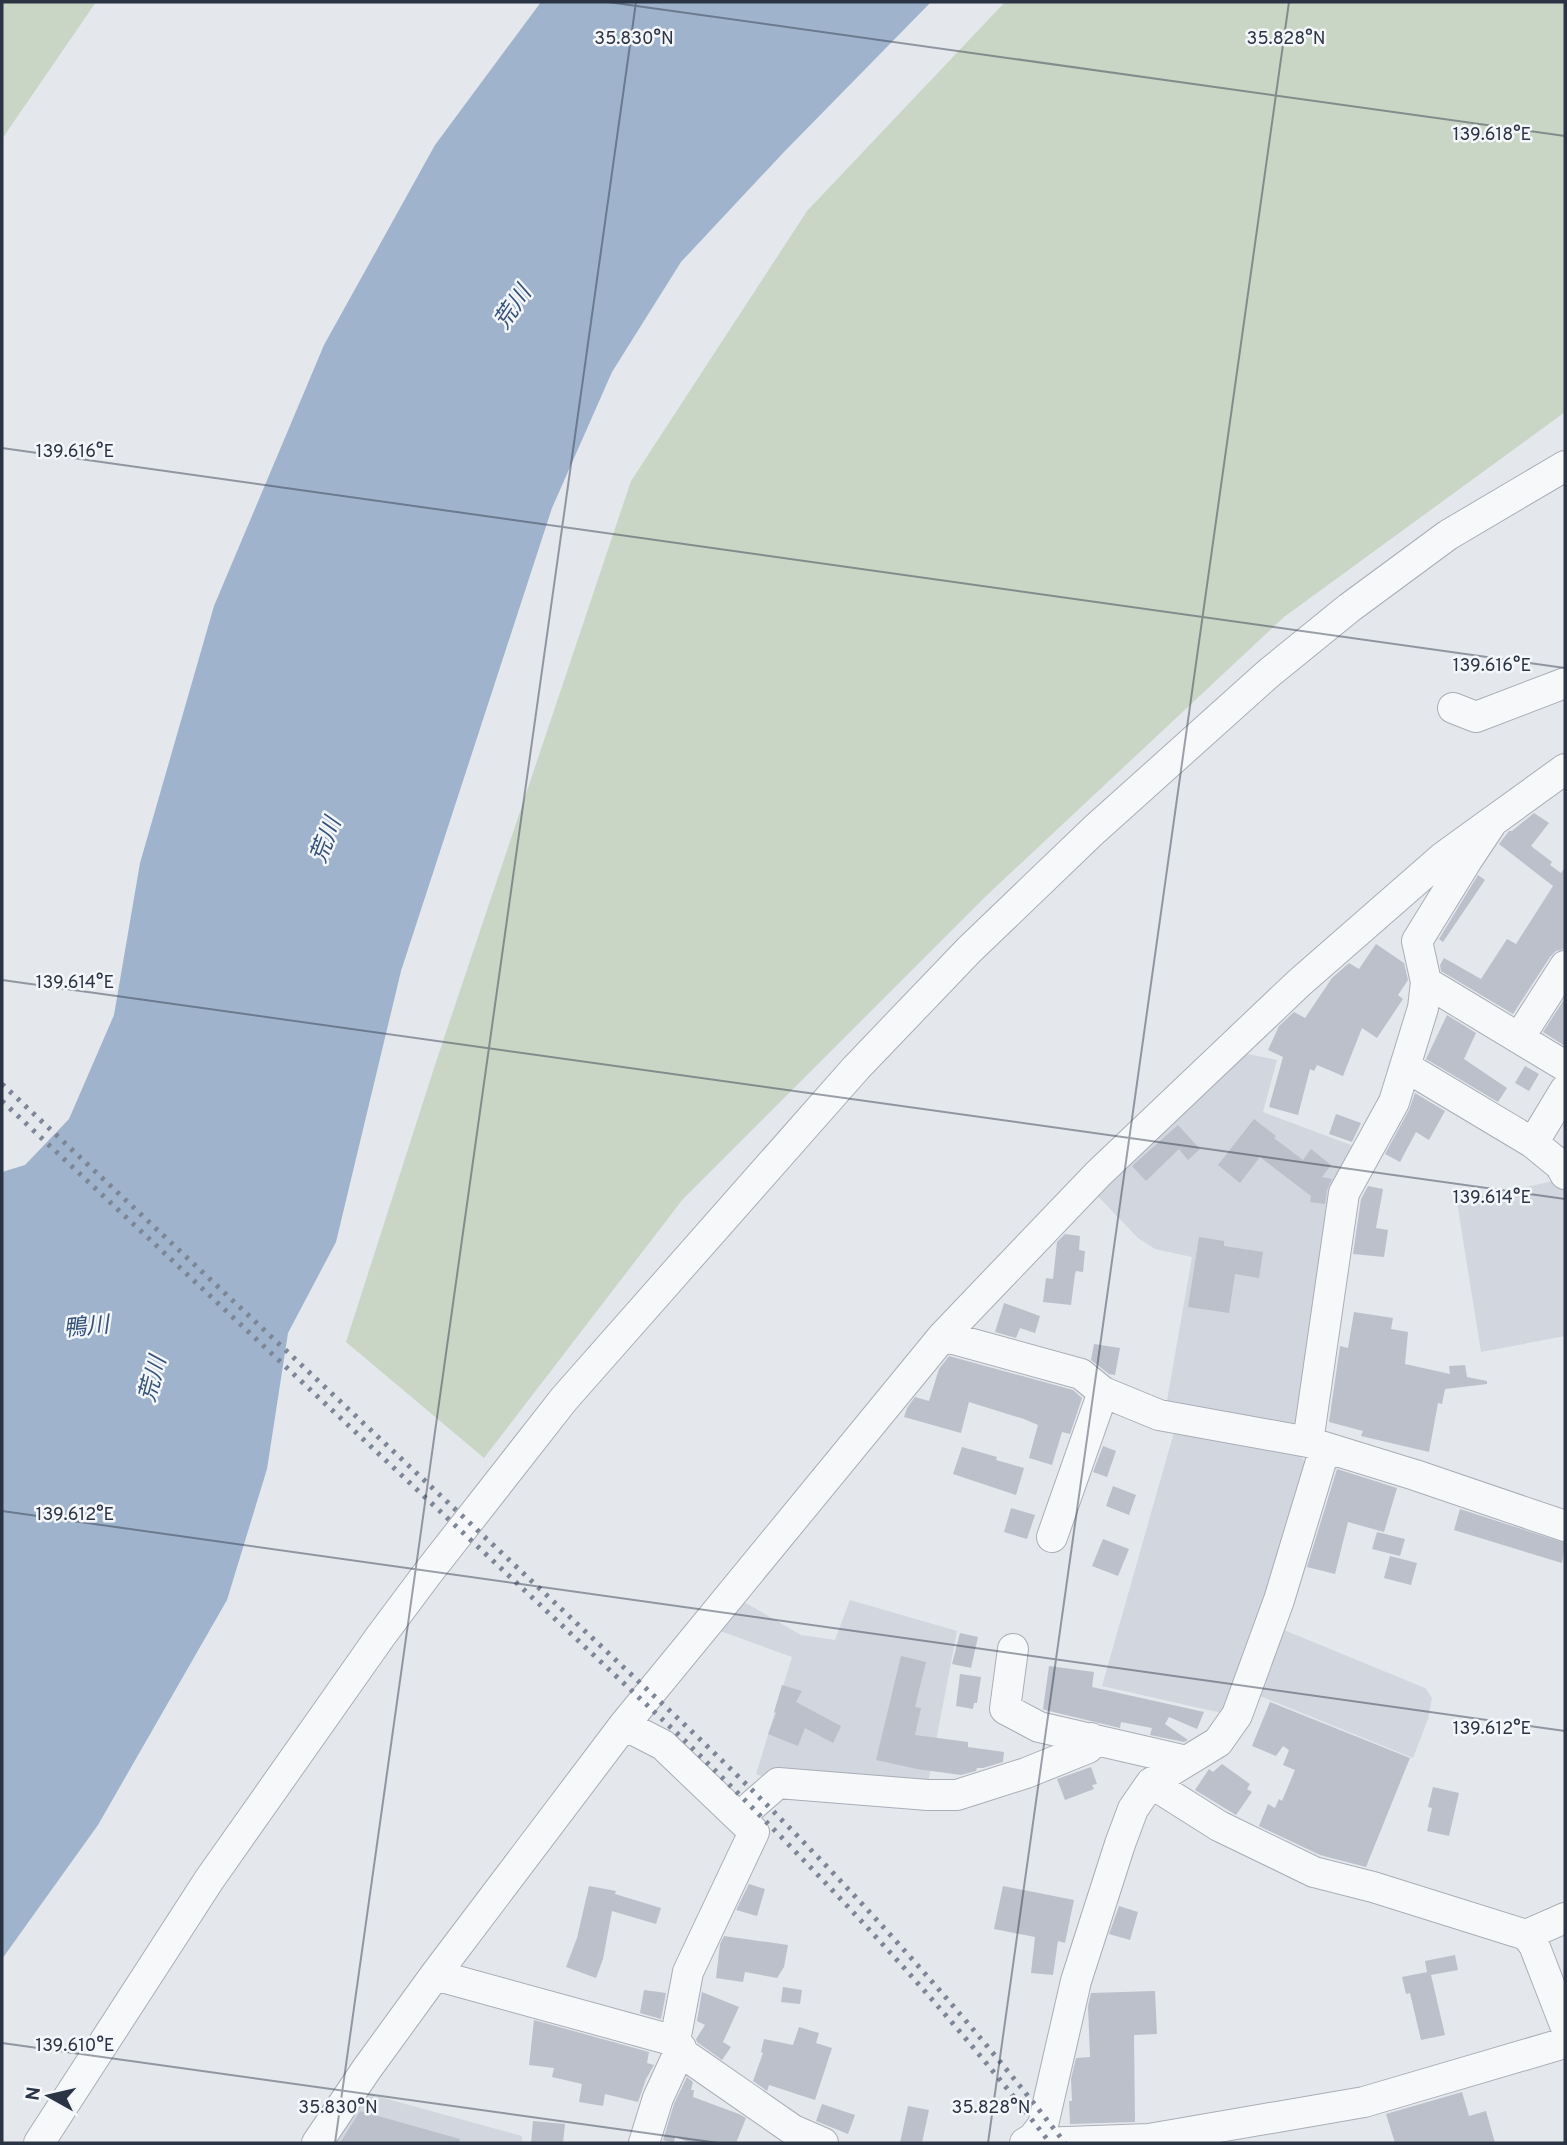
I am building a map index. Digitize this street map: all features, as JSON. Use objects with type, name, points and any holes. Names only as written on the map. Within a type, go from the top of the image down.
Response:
[{"type":"street","points":[[38,2143],[209,1880],[427,1574],[564,1399],[856,1068],[969,950],[1094,830],[1269,673],[1349,608],[1448,536],[1565,466]]},
{"type":"street","points":[[1453,708],[1476,717],[1565,683]]},
{"type":"street","points":[[317,2143],[435,1975],[624,1725],[943,1336],[1098,1174],[1299,983],[1442,858],[1565,769]]},
{"type":"street","points":[[1493,821],[1417,941],[1426,982],[1423,1008],[1406,1067],[1394,1102],[1344,1193],[1316,1445],[1279,1600],[1237,1715],[1218,1742],[1151,1783],[1133,1809],[1119,1844],[1076,1981],[1042,2125],[1029,2140],[1040,2143],[1149,2139],[1350,2104],[1565,2043]]},
{"type":"street","points":[[1519,1038],[1561,981]]},
{"type":"street","points":[[1426,982],[1565,1066]]},
{"type":"street","points":[[1406,1067],[1533,1143],[1560,1165],[1565,1174]]},
{"type":"street","points":[[1533,1143],[1565,1090]]},
{"type":"street","points":[[943,1336],[1081,1374],[1103,1392],[1159,1415],[1316,1445],[1565,1526]]},
{"type":"street","points":[[1052,1537],[1103,1392]]},
{"type":"street","points":[[1013,1649],[1005,1709],[1039,1727],[1187,1760]]},
{"type":"street","points":[[624,1725],[663,1745],[754,1832],[688,1972],[678,2045],[643,2143]]},
{"type":"street","points":[[739,1817],[778,1783],[957,1795],[1027,1773],[1088,1748],[1091,1738]]},
{"type":"street","points":[[1151,1783],[1219,1826],[1314,1872],[1373,1887],[1526,1935],[1534,1945],[1565,2025]]},
{"type":"street","points":[[1526,1935],[1565,1918]]},
{"type":"street","points":[[435,1975],[678,2045],[685,2055],[793,2130],[823,2143]]},
{"type":"shaded area","points":[[1239,1052],[1277,1060],[1263,1112],[1359,1148],[1300,1435],[1165,1412],[1192,1257],[1155,1249],[1138,1238],[1092,1190]]},
{"type":"shaded area","points":[[1558,1180],[1565,1192],[1565,1336],[1481,1352],[1457,1202]]},
{"type":"shaded area","points":[[1176,1425],[1298,1452],[1307,1465],[1226,1714],[1102,1686]]},
{"type":"shaded area","points":[[737,1598],[801,1635],[835,1640],[850,1600],[957,1631],[927,1788],[767,1778],[756,1774],[792,1657],[712,1628]]},
{"type":"shaded area","points":[[1279,1628],[1425,1688],[1432,1698],[1428,1719],[1413,1758],[1255,1694]]},
{"type":"shaded area","points":[[362,2092],[522,2136],[522,2143],[329,2143]]},
{"type":"green space","points":[[2,2],[96,2],[2,139]]},
{"type":"green space","points":[[1005,2],[1565,2],[1565,412],[1284,617],[986,896],[683,1199],[484,1458],[346,1342],[435,1065],[631,481],[807,211]]},
{"type":"water","points":[[541,2],[931,2],[681,262],[612,372],[552,508],[401,971],[336,1242],[288,1333],[267,1469],[227,1600],[98,1825],[2,1959],[2,1172],[25,1165],[69,1119],[114,1015],[140,863],[214,606],[324,345],[435,145]]},
{"type":"building","points":[[1534,813],[1549,823],[1531,846],[1552,862],[1550,865],[1561,873],[1565,867],[1565,949],[1556,951],[1550,957],[1513,1014],[1441,971],[1440,965],[1444,958],[1481,979],[1507,939],[1516,944],[1553,886],[1499,844],[1509,831]]},
{"type":"building","points":[[1478,875],[1485,880],[1443,942],[1439,939]]},
{"type":"building","points":[[1376,944],[1404,963],[1408,980],[1398,995],[1403,999],[1377,1038],[1362,1028],[1343,1076],[1317,1065],[1314,1071],[1310,1069],[1298,1115],[1269,1107],[1283,1057],[1268,1050],[1279,1026],[1294,1012],[1305,1018],[1332,978],[1349,963],[1359,969]]},
{"type":"building","points":[[1565,998],[1565,1046],[1543,1032]]},
{"type":"building","points":[[1447,1015],[1476,1033],[1464,1059],[1507,1088],[1498,1102],[1426,1059]]},
{"type":"building","points":[[1525,1066],[1539,1074],[1529,1091],[1515,1083]]},
{"type":"building","points":[[1415,1093],[1445,1111],[1429,1140],[1416,1132],[1400,1162],[1385,1154],[1409,1110]]},
{"type":"building","points":[[1336,1114],[1361,1123],[1352,1142],[1329,1134]]},
{"type":"building","points":[[1254,1119],[1303,1160],[1311,1149],[1331,1165],[1322,1177],[1332,1179],[1325,1204],[1310,1202],[1311,1196],[1260,1157],[1240,1183],[1218,1165]]},
{"type":"building","points":[[1178,1125],[1200,1149],[1188,1160],[1179,1149],[1146,1181],[1132,1166]]},
{"type":"building","points":[[1368,1186],[1383,1189],[1376,1228],[1388,1230],[1384,1257],[1353,1254],[1361,1199]]},
{"type":"building","points":[[1065,1234],[1080,1236],[1079,1250],[1085,1251],[1083,1272],[1076,1271],[1071,1305],[1043,1302],[1046,1278],[1053,1279],[1057,1242]]},
{"type":"building","points":[[1199,1237],[1224,1241],[1224,1246],[1263,1252],[1259,1278],[1235,1274],[1229,1313],[1188,1307]]},
{"type":"building","points":[[1004,1303],[1040,1316],[1035,1333],[1020,1328],[1016,1338],[995,1332]]},
{"type":"building","points":[[1354,1312],[1393,1318],[1391,1329],[1408,1332],[1405,1364],[1450,1374],[1449,1366],[1465,1365],[1467,1377],[1487,1381],[1487,1384],[1445,1389],[1442,1404],[1438,1403],[1429,1452],[1361,1436],[1363,1431],[1329,1422],[1340,1346],[1348,1348]]},
{"type":"building","points":[[1094,1344],[1120,1348],[1115,1375],[1109,1374],[1091,1360]]},
{"type":"building","points":[[949,1356],[1073,1390],[1082,1398],[1070,1434],[1062,1432],[1052,1465],[1029,1458],[1038,1425],[1024,1419],[969,1402],[961,1433],[904,1417],[915,1397],[929,1401],[939,1369]]},
{"type":"building","points":[[1103,1446],[1116,1451],[1107,1477],[1093,1472]]},
{"type":"building","points":[[962,1447],[1024,1468],[1016,1495],[953,1474]]},
{"type":"building","points":[[1337,1469],[1397,1488],[1384,1532],[1348,1522],[1335,1574],[1307,1567]]},
{"type":"building","points":[[1113,1486],[1136,1495],[1129,1515],[1106,1506]]},
{"type":"building","points":[[1011,1508],[1035,1515],[1027,1539],[1004,1532]]},
{"type":"building","points":[[1460,1509],[1565,1543],[1562,1563],[1454,1530]]},
{"type":"building","points":[[1377,1532],[1405,1539],[1400,1556],[1372,1549]]},
{"type":"building","points":[[1103,1539],[1129,1549],[1118,1576],[1092,1566]]},
{"type":"building","points":[[1390,1556],[1417,1563],[1411,1585],[1384,1578]]},
{"type":"building","points":[[960,1633],[978,1637],[971,1668],[952,1664]]},
{"type":"building","points":[[901,1656],[926,1662],[915,1707],[921,1708],[915,1735],[968,1742],[968,1747],[1004,1752],[1003,1762],[961,1775],[876,1760]]},
{"type":"building","points":[[1049,1666],[1094,1672],[1092,1687],[1204,1712],[1197,1729],[1169,1717],[1165,1724],[1188,1740],[1184,1742],[1150,1735],[1152,1728],[1121,1722],[1120,1728],[1045,1710]]},
{"type":"building","points":[[960,1674],[981,1677],[977,1703],[974,1703],[973,1709],[956,1706]]},
{"type":"building","points":[[782,1685],[802,1691],[796,1702],[841,1726],[833,1743],[805,1728],[798,1746],[768,1734]]},
{"type":"building","points":[[1270,1702],[1410,1758],[1366,1867],[1320,1855],[1259,1826],[1268,1804],[1275,1808],[1279,1799],[1282,1801],[1295,1770],[1283,1765],[1289,1750],[1283,1746],[1276,1756],[1252,1746]]},
{"type":"building","points":[[1222,1764],[1250,1784],[1247,1789],[1252,1792],[1236,1815],[1195,1790],[1209,1769],[1213,1772]]},
{"type":"building","points":[[1091,1767],[1097,1784],[1092,1785],[1094,1789],[1065,1800],[1057,1779]]},
{"type":"building","points":[[1433,1787],[1459,1793],[1449,1836],[1427,1831],[1432,1808],[1428,1807]]},
{"type":"building","points":[[749,1884],[765,1889],[757,1916],[736,1910]]},
{"type":"building","points":[[589,1886],[616,1891],[615,1894],[661,1908],[656,1924],[612,1911],[603,1959],[596,1978],[566,1967],[577,1938]]},
{"type":"building","points":[[1003,1886],[1074,1900],[1065,1943],[1058,1941],[1053,1975],[1031,1973],[1035,1937],[994,1929]]},
{"type":"building","points":[[1119,1906],[1138,1912],[1130,1940],[1109,1934]]},
{"type":"building","points":[[724,1936],[788,1945],[784,1967],[777,1978],[745,1972],[743,1982],[716,1978],[720,1944]]},
{"type":"building","points":[[1455,1955],[1458,1970],[1431,1975],[1445,2035],[1421,2040],[1410,1993],[1406,1994],[1402,1977],[1427,1972],[1425,1961]]},
{"type":"building","points":[[783,1987],[802,1990],[800,2004],[781,2002]]},
{"type":"building","points":[[644,1990],[666,1993],[661,2019],[640,2013]]},
{"type":"building","points":[[1155,1991],[1157,2034],[1134,2035],[1135,2122],[1070,2124],[1071,2079],[1076,2058],[1090,2057],[1088,2006],[1091,1993]]},
{"type":"building","points":[[702,1992],[739,2007],[723,2042],[731,2047],[722,2060],[696,2039],[705,2025],[697,2021]]},
{"type":"building","points":[[534,2020],[649,2052],[647,2063],[654,2065],[638,2102],[605,2094],[603,2106],[579,2102],[582,2084],[552,2077],[554,2068],[529,2065]]},
{"type":"building","points":[[799,2027],[819,2033],[816,2043],[832,2048],[815,2100],[769,2085],[767,2091],[753,2081],[763,2053],[764,2039],[793,2045]]},
{"type":"building","points":[[687,2077],[693,2082],[693,2097],[746,2118],[736,2143],[692,2143],[675,2137],[674,2143],[663,2140],[674,2104]]},
{"type":"building","points":[[1462,2092],[1469,2116],[1486,2111],[1495,2143],[1395,2143],[1386,2114]]},
{"type":"building","points":[[822,2104],[855,2115],[848,2134],[816,2121]]},
{"type":"building","points":[[908,2106],[929,2110],[922,2143],[900,2143]]},
{"type":"building","points":[[360,2111],[460,2139],[459,2143],[340,2143]]},
{"type":"building","points":[[533,2121],[565,2124],[563,2143],[531,2143]]},
{"type":"railway","points":[[2,1084],[721,1760],[875,1918],[972,2029],[1065,2143]]},
{"type":"railway","points":[[2,1101],[679,1735],[872,1933],[963,2036],[1050,2143]]},
{"type":"water label","name":"荒川","points":[[512,307]]},
{"type":"water label","name":"荒川","points":[[325,840]]},
{"type":"water label","name":"鴨川","points":[[86,1326]]},
{"type":"water label","name":"荒川","points":[[152,1379]]}]
